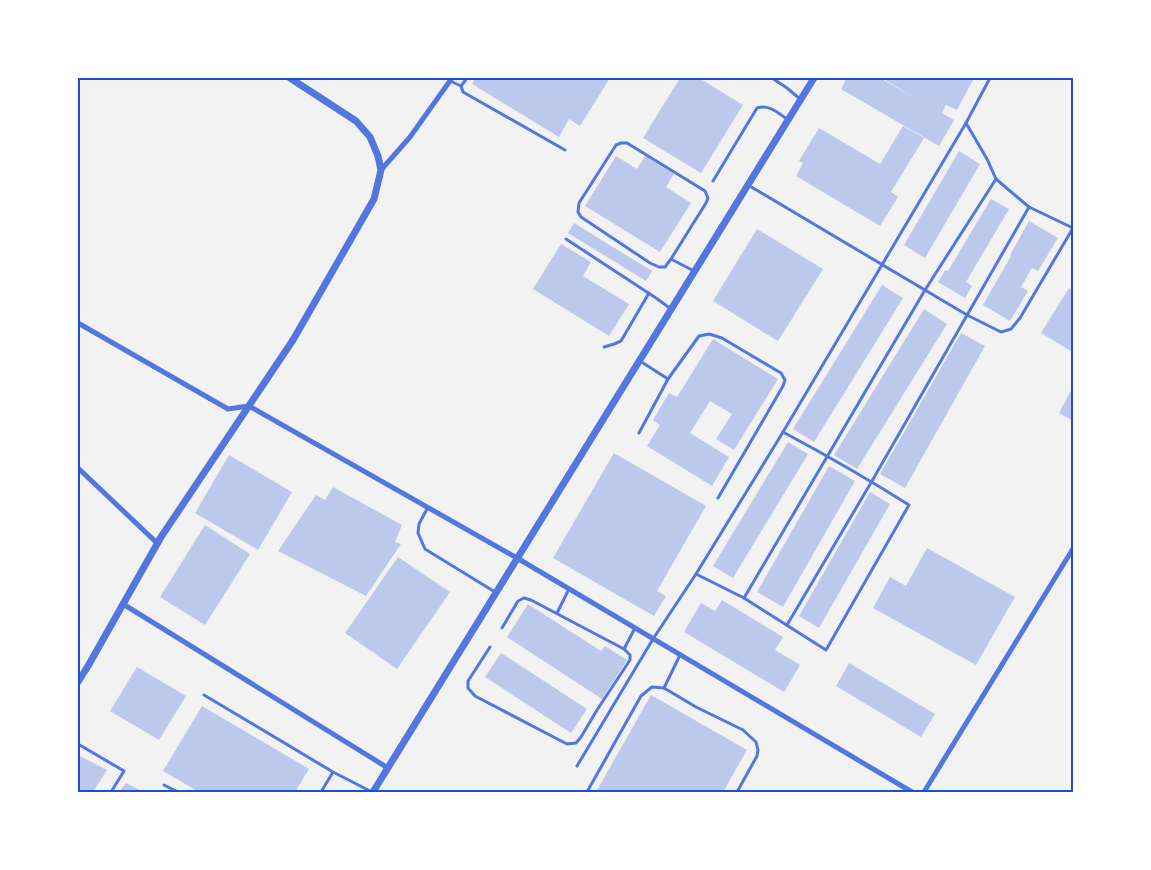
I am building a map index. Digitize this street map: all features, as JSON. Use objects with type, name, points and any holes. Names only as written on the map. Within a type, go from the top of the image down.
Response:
[{"type":"street","points":[[78,682],[157,543],[293,340],[374,199],[381,170],[378,156],[370,137],[356,121],[290,78]]},
{"type":"street","points":[[372,792],[814,78]]},
{"type":"street","points":[[381,170],[410,137],[451,79]]},
{"type":"street","points":[[78,323],[228,409],[249,406],[517,558],[912,792]]},
{"type":"street","points":[[78,468],[157,543]]},
{"type":"street","points":[[924,792],[1074,547]]},
{"type":"street","points":[[123,604],[388,768]]},
{"type":"lane","points":[[461,86],[467,78]]},
{"type":"lane","points":[[772,78],[800,99]]},
{"type":"lane","points":[[576,766],[783,432],[966,123],[990,78]]},
{"type":"lane","points":[[451,79],[461,86],[462,92],[565,150]]},
{"type":"lane","points":[[713,181],[757,108],[763,106],[772,109],[788,120]]},
{"type":"lane","points":[[748,184],[967,315],[1001,332],[1011,329],[1020,318],[1073,228],[1029,208],[996,179],[987,159],[966,123]]},
{"type":"lane","points":[[627,143],[705,191],[708,198],[706,203],[671,259],[665,267],[659,267],[650,263],[581,217],[578,212],[579,203],[616,145],[627,143]]},
{"type":"lane","points":[[744,598],[925,290],[996,179]]},
{"type":"lane","points":[[787,625],[1029,208]]},
{"type":"lane","points":[[566,239],[671,309]]},
{"type":"lane","points":[[671,259],[694,271]]},
{"type":"lane","points":[[604,347],[621,341],[649,293]]},
{"type":"lane","points":[[639,433],[668,379],[699,336],[709,334],[722,338],[781,373],[785,380],[783,386],[718,498]]},
{"type":"lane","points":[[640,360],[668,379]]},
{"type":"lane","points":[[696,574],[744,598],[826,650],[909,505],[872,481],[783,432]]},
{"type":"lane","points":[[428,507],[419,524],[418,533],[426,549],[496,593]]},
{"type":"lane","points":[[557,613],[569,589]]},
{"type":"lane","points":[[490,647],[468,681],[468,688],[475,696],[567,744],[576,743],[581,738],[596,710],[630,660],[630,655],[624,648],[524,598],[518,601],[502,628]]},
{"type":"lane","points":[[624,648],[635,628]]},
{"type":"lane","points":[[664,688],[680,655]]},
{"type":"lane","points":[[587,792],[641,696],[652,687],[664,688],[696,707],[743,730],[756,742],[757,756],[736,792]]},
{"type":"lane","points":[[204,695],[333,772],[372,792]]},
{"type":"lane","points":[[78,744],[124,771],[111,792]]},
{"type":"lane","points":[[321,792],[333,772]]},
{"type":"lane","points":[[164,785],[178,792]]},
{"type":"building","points":[[475,78],[610,78],[580,126],[569,119],[559,137],[472,84]]},
{"type":"building","points":[[680,78],[699,78],[743,105],[701,173],[643,138]]},
{"type":"building","points":[[847,78],[880,78],[915,98],[882,78],[974,78],[957,110],[946,105],[942,113],[954,120],[939,146],[841,89]]},
{"type":"building","points":[[903,126],[924,138],[891,192],[898,197],[880,226],[796,176],[803,163],[799,161],[819,128],[880,164]]},
{"type":"building","points":[[959,151],[980,164],[925,258],[904,245]]},
{"type":"building","points":[[616,156],[637,169],[645,156],[674,174],[666,187],[691,203],[660,252],[585,206]]},
{"type":"building","points":[[991,199],[1009,209],[966,282],[972,286],[965,298],[938,282],[945,270],[948,271]]},
{"type":"building","points":[[1029,221],[1058,238],[1038,271],[1032,268],[1021,287],[1028,291],[1010,321],[983,305]]},
{"type":"building","points":[[574,223],[652,271],[646,281],[568,233]]},
{"type":"building","points":[[757,229],[823,269],[778,341],[713,301]]},
{"type":"building","points":[[561,244],[591,262],[583,276],[629,304],[609,336],[533,289]]},
{"type":"building","points":[[882,285],[903,298],[814,442],[793,429]]},
{"type":"building","points":[[1069,288],[1074,291],[1074,353],[1041,333]]},
{"type":"building","points":[[924,309],[947,324],[857,469],[834,455]]},
{"type":"building","points":[[961,333],[985,346],[905,488],[880,474]]},
{"type":"building","points":[[713,339],[778,379],[734,450],[716,439],[732,414],[710,401],[690,433],[729,457],[712,486],[647,446],[660,425],[653,420],[669,393],[677,397]]},
{"type":"building","points":[[1074,385],[1074,421],[1059,413]]},
{"type":"building","points":[[788,442],[808,454],[733,578],[713,566]]},
{"type":"building","points":[[614,453],[706,506],[657,591],[666,596],[654,616],[553,558]]},
{"type":"building","points":[[229,455],[292,492],[258,550],[195,513]]},
{"type":"building","points":[[829,466],[855,481],[783,607],[757,592]]},
{"type":"building","points":[[333,487],[402,525],[395,542],[401,544],[366,596],[278,551],[316,495],[325,500]]},
{"type":"building","points":[[870,492],[890,504],[819,628],[799,616]]},
{"type":"building","points":[[205,525],[250,554],[205,625],[160,597]]},
{"type":"building","points":[[927,548],[1015,597],[976,665],[873,608],[890,577],[906,586]]},
{"type":"building","points":[[398,557],[450,592],[397,669],[345,633]]},
{"type":"building","points":[[722,600],[783,637],[775,650],[800,665],[784,692],[684,632],[701,603],[715,611]]},
{"type":"building","points":[[528,604],[601,651],[605,646],[627,660],[602,699],[507,637]]},
{"type":"building","points":[[501,653],[587,709],[571,733],[485,677]]},
{"type":"building","points":[[849,663],[935,714],[921,737],[836,686]]},
{"type":"building","points":[[137,667],[186,696],[159,740],[110,711]]},
{"type":"building","points":[[651,695],[747,750],[723,792],[596,792]]},
{"type":"building","points":[[202,706],[309,769],[295,792],[199,792],[163,771]]},
{"type":"building","points":[[78,755],[107,770],[93,792],[78,792]]},
{"type":"building","points":[[126,783],[143,792],[119,792]]}]
